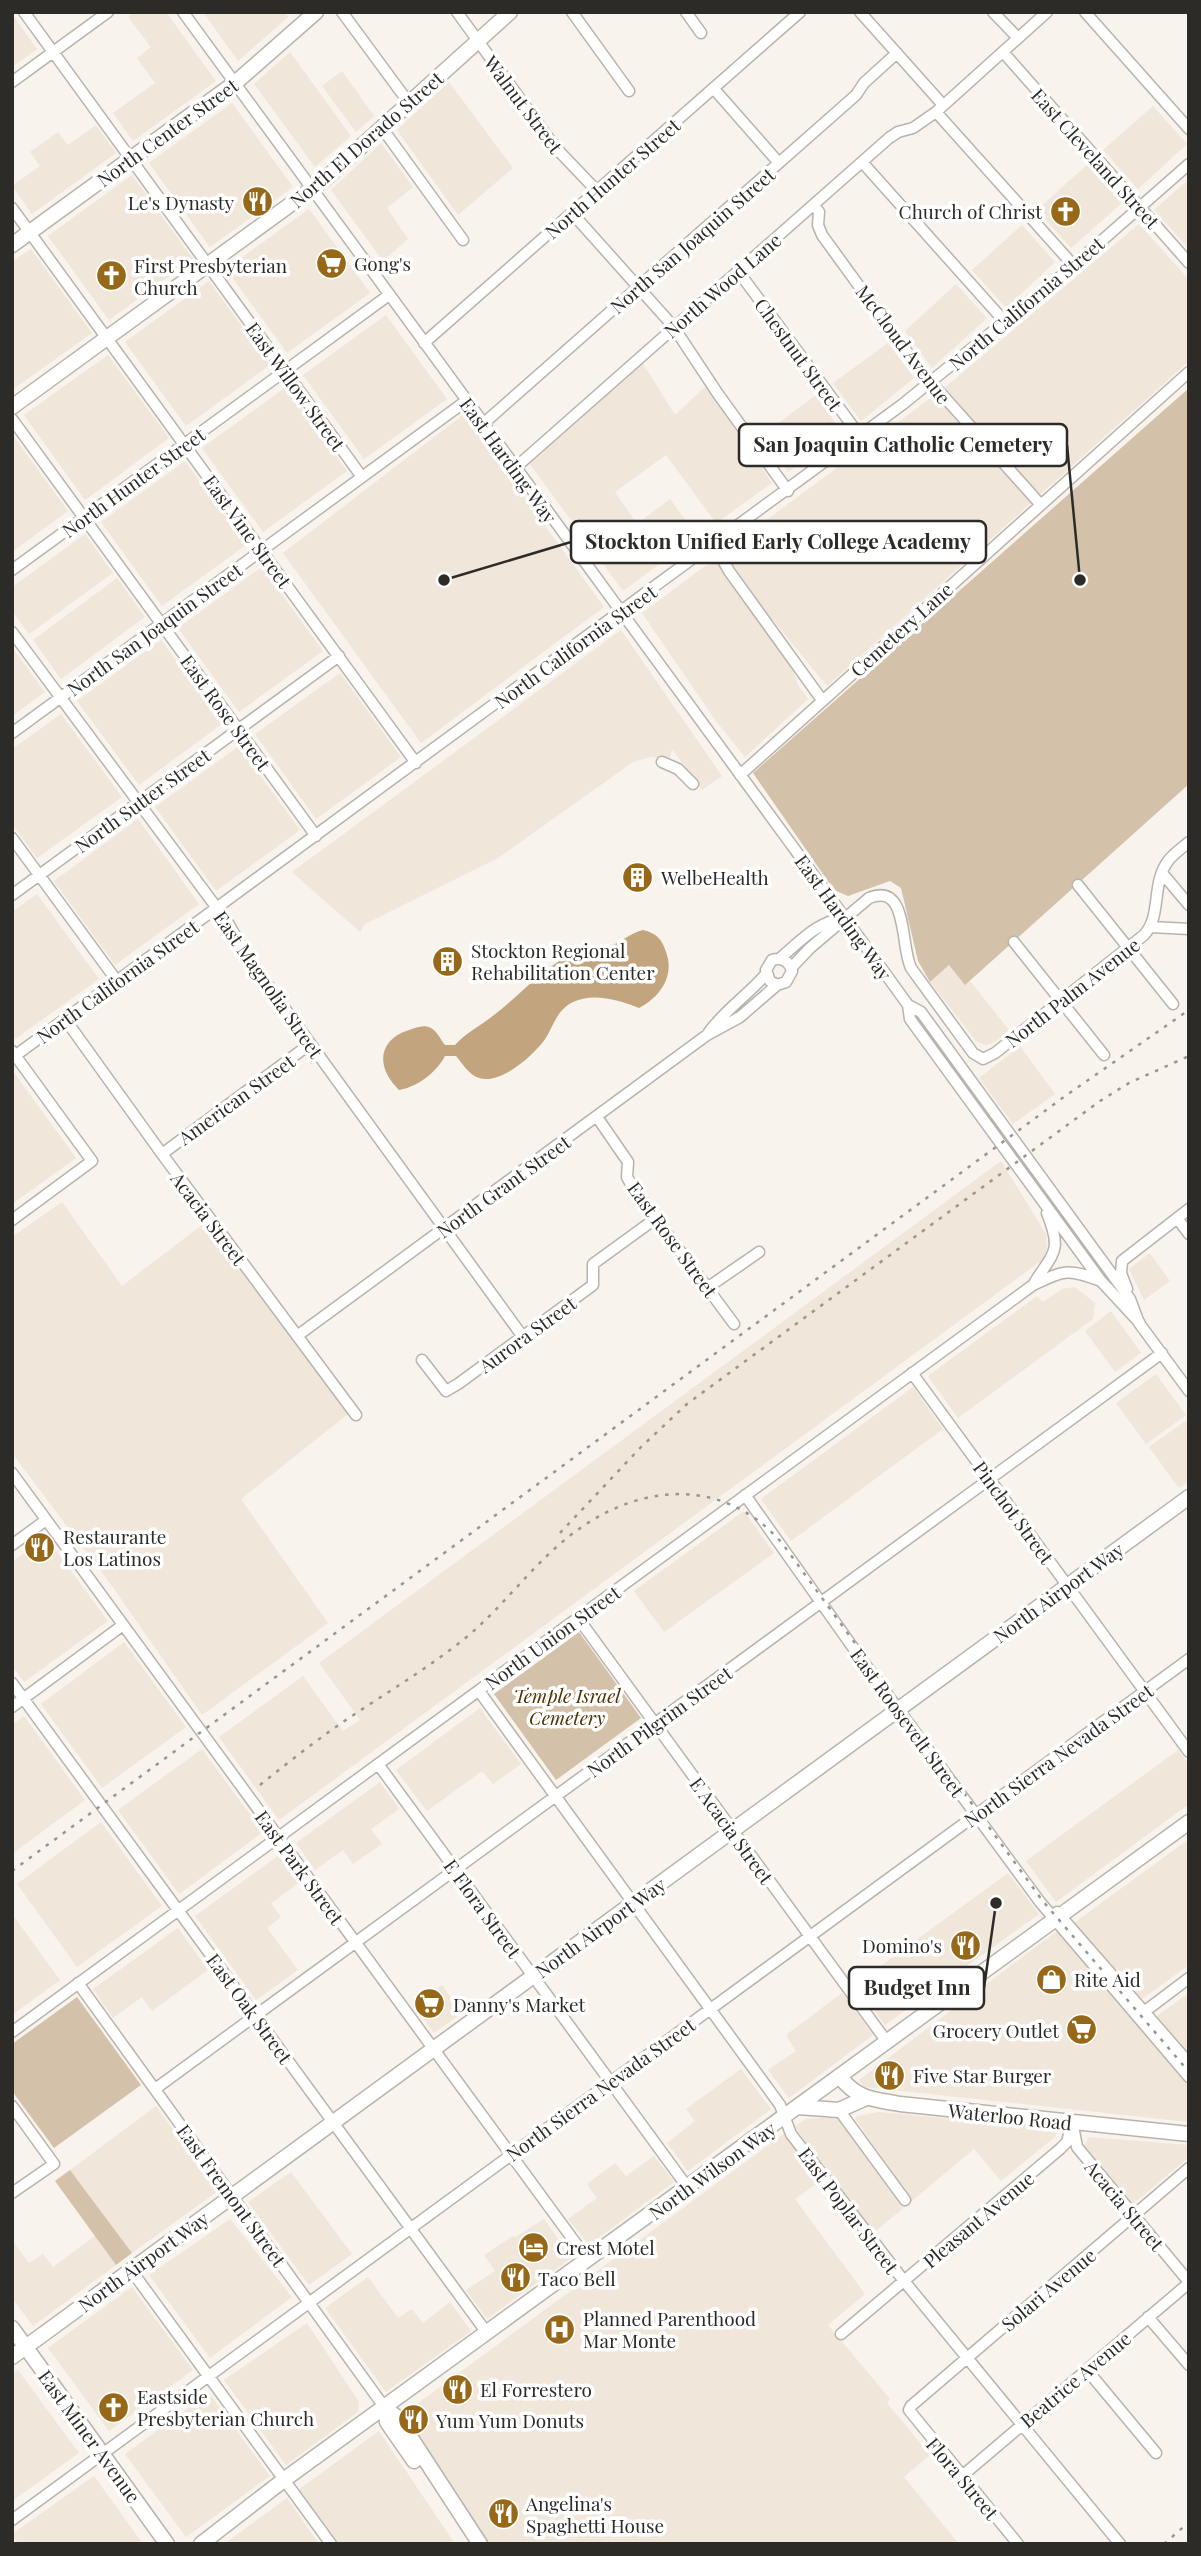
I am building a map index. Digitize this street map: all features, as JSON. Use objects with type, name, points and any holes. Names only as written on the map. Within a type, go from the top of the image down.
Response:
[{"type":"main road","name":"North Center Street","points":[[12,245],[235,83],[316,12]]},
{"type":"main road","name":"North El Dorado Street","points":[[12,407],[312,189],[510,12]]},
{"type":"main road","name":"North Airport Way","points":[[12,2357],[1189,1497]]},
{"type":"main road","name":"North Wilson Way","points":[[201,2544],[285,2479],[1189,1822]]},
{"type":"main road","name":"Waterloo Road","points":[[840,2077],[855,2093],[900,2105],[1189,2134]]},
{"type":"main road","points":[[798,2107],[839,2110],[866,2098]]},
{"type":"main road","name":"East Miner Avenue","points":[[12,2328],[167,2544]]},
{"type":"main road","name":"East Fremont Street","points":[[385,2408],[387,2422],[469,2544]]},
{"type":"main road","name":"East Fremont Street","points":[[385,2408],[398,2418],[481,2544]]},
{"type":"street","name":"East Willow Street","points":[[24,12],[362,477]]},
{"type":"street","points":[[12,82],[108,12]]},
{"type":"street","name":"East Harding Way","points":[[183,12],[908,1005],[921,1012],[1130,1299],[1139,1322]]},
{"type":"street","points":[[342,12],[409,103]]},
{"type":"street","name":"Walnut Street","points":[[457,12],[555,147],[597,191]]},
{"type":"street","points":[[572,12],[629,92]]},
{"type":"street","points":[[686,12],[701,33]]},
{"type":"street","name":"North Hunter Street","points":[[424,343],[800,12]]},
{"type":"street","points":[[860,12],[897,53],[1073,267]]},
{"type":"street","points":[[993,12],[1018,38]]},
{"type":"street","points":[[940,108],[1047,12]]},
{"type":"street","points":[[1085,12],[1189,129]]},
{"type":"street","name":"East Cleveland Street","points":[[1003,52],[1189,263]]},
{"type":"street","name":"North San Joaquin Street","points":[[483,424],[856,94],[864,83],[897,53]]},
{"type":"street","points":[[713,89],[779,163]]},
{"type":"street","name":"North Wood Lane","points":[[515,468],[889,138],[912,128],[940,108]]},
{"type":"street","points":[[382,128],[463,240]]},
{"type":"street","points":[[862,162],[1004,323]]},
{"type":"street","name":"North California Street","points":[[13,1055],[788,491],[1073,267],[1189,164]]},
{"type":"street","name":"McCloud Avenue","points":[[814,205],[819,212],[818,225],[822,235],[930,382],[1041,505]]},
{"type":"street","name":"East Vine Street","points":[[12,208],[416,763]]},
{"type":"street","points":[[572,213],[673,326],[788,491]]},
{"type":"street","name":"Chestnut Street","points":[[738,271],[860,436]]},
{"type":"street","name":"North Hunter Street","points":[[12,570],[389,295]]},
{"type":"street","name":"Cemetery Lane","points":[[740,775],[1189,372]]},
{"type":"street","name":"North San Joaquin Street","points":[[12,733],[466,401]]},
{"type":"street","name":"East Rose Street","points":[[12,418],[316,836]]},
{"type":"street","points":[[714,544],[729,571],[822,700]]},
{"type":"street","name":"East Magnolia Street","points":[[12,632],[216,908],[249,960],[523,1337]]},
{"type":"street","name":"North Sutter Street","points":[[12,895],[339,656]]},
{"type":"street","points":[[662,762],[678,769],[693,784]]},
{"type":"street","points":[[12,838],[117,981]]},
{"type":"street","name":"North Palm Avenue","points":[[845,918],[873,896],[885,896],[896,904],[906,956],[911,968],[966,1045],[980,1058],[995,1053],[1152,927],[1156,892],[1162,873],[1168,860],[1189,842]]},
{"type":"street","points":[[1162,873],[1189,905]]},
{"type":"street","points":[[1078,885],[1173,1004]]},
{"type":"street","name":"North Grant Street","points":[[707,1035],[721,1015],[752,990],[766,974],[769,962],[779,959],[828,920],[845,918]]},
{"type":"street","name":"North Grant Street","points":[[297,1336],[707,1035],[740,1017],[777,985],[789,979],[791,968],[845,918]]},
{"type":"street","points":[[1152,927],[1189,929]]},
{"type":"street","points":[[1014,942],[1104,1055]]},
{"type":"street","points":[[779,959],[788,963],[791,968]]},
{"type":"street","points":[[766,974],[770,981],[777,985]]},
{"type":"street","name":"East Harding Way","points":[[908,1005],[910,1019],[1101,1281],[1139,1322],[1189,1391]]},
{"type":"street","name":"Acacia Street","points":[[65,1019],[356,1415]]},
{"type":"street","name":"American Street","points":[[162,1154],[310,1044]]},
{"type":"street","points":[[12,1220],[92,1161],[13,1055]]},
{"type":"street","name":"East Rose Street","points":[[597,1117],[628,1161],[628,1181],[734,1324]]},
{"type":"street","points":[[1032,1285],[1049,1264],[1055,1251],[1056,1240],[1040,1197]]},
{"type":"street","points":[[1130,1299],[1121,1273],[1122,1261],[1189,1209]]},
{"type":"street","points":[[1178,1218],[1189,1234]]},
{"type":"street","name":"Aurora Street","points":[[422,1360],[446,1391],[466,1380],[593,1285],[593,1264],[655,1219]]},
{"type":"street","points":[[707,1288],[760,1252]]},
{"type":"street","name":"North Union Street","points":[[12,2032],[1032,1285],[1069,1271],[1084,1273],[1101,1281]]},
{"type":"street","name":"North Pilgrim Street","points":[[155,2089],[1162,1353]]},
{"type":"street","name":"Pinchot Street","points":[[912,1373],[1189,1752]]},
{"type":"street","name":"East Park Street","points":[[12,1473],[588,2260]]},
{"type":"street","name":"East Roosevelt Street","points":[[745,1495],[772,1536],[1057,1918],[1141,2014],[1189,2063]]},
{"type":"street","points":[[12,1545],[46,1520]]},
{"type":"street","name":"E Acacia Street","points":[[578,1618],[887,2042]]},
{"type":"street","points":[[12,1707],[123,1625]]},
{"type":"street","name":"North Sierra Nevada Street","points":[[12,2519],[1189,1659]]},
{"type":"street","name":"East Oak Street","points":[[12,1683],[487,2333]]},
{"type":"street","name":"East Poplar Street","points":[[479,1691],[780,2105],[791,2134],[904,2281],[1120,2544]]},
{"type":"street","name":"E Flora Street","points":[[378,1764],[688,2188]]},
{"type":"street","points":[[1141,2014],[1189,1978]]},
{"type":"street","name":"East Fremont Street","points":[[79,1983],[385,2408]]},
{"type":"street","name":"East Roosevelt Street","points":[[1141,2014],[1189,2077]]},
{"type":"street","points":[[12,2106],[54,2164],[12,2193]]},
{"type":"street","points":[[839,2110],[905,2200]]},
{"type":"street","name":"Acacia Street","points":[[1072,2123],[1077,2147],[1189,2282]]},
{"type":"street","name":"Pleasant Avenue","points":[[841,2334],[1060,2149],[1067,2142],[1072,2123]]},
{"type":"street","name":"Solari Avenue","points":[[909,2410],[1189,2168]]},
{"type":"street","points":[[131,2270],[331,2544]]},
{"type":"street","name":"Beatrice Avenue","points":[[962,2476],[1189,2282]]},
{"type":"street","points":[[1148,2317],[1189,2365]]},
{"type":"street","points":[[1087,2370],[1156,2454]]},
{"type":"street","name":"Flora Street","points":[[909,2410],[1018,2544]]},
{"type":"shaded area","points":[[134,12],[166,12],[216,81],[133,141],[113,113],[155,83],[137,58],[151,47],[128,17]]},
{"type":"shaded area","points":[[203,12],[285,12],[288,17],[238,61]]},
{"type":"shaded area","points":[[12,14],[37,49],[12,67]]},
{"type":"shaded area","points":[[290,52],[351,136],[315,167],[254,84]]},
{"type":"shaded area","points":[[342,71],[374,116],[356,132],[322,86]]},
{"type":"shaded area","points":[[449,82],[513,168],[458,215],[397,130]]},
{"type":"shaded area","points":[[232,103],[293,187],[210,247],[149,163]]},
{"type":"shaded area","points":[[1153,106],[1187,144],[1138,189],[1103,150]]},
{"type":"shaded area","points":[[96,125],[116,153],[32,214],[12,186],[40,166],[30,152],[58,132],[68,145]]},
{"type":"shaded area","points":[[381,143],[413,187],[387,208],[408,239],[383,261],[331,190]]},
{"type":"shaded area","points":[[1088,164],[1122,203],[1071,248],[1037,210]]},
{"type":"shaded area","points":[[132,175],[193,259],[109,320],[48,236]]},
{"type":"shaded area","points":[[1189,179],[1189,249],[1154,210]]},
{"type":"shaded area","points":[[309,209],[370,293],[287,353],[226,269]]},
{"type":"shaded area","points":[[1139,224],[1189,280],[1189,361],[827,686],[773,620],[761,625],[793,671],[798,685],[808,699],[745,757],[716,721],[642,613],[948,385]]},
{"type":"shaded area","points":[[1022,225],[1055,262],[1006,308],[972,270]]},
{"type":"shaded area","points":[[31,249],[92,333],[12,390],[12,262]]},
{"type":"shaded area","points":[[209,281],[270,365],[186,426],[125,342]]},
{"type":"shaded area","points":[[956,284],[987,318],[932,368],[905,331]]},
{"type":"shaded area","points":[[386,315],[447,399],[364,459],[303,375]]},
{"type":"shaded area","points":[[888,343],[914,378],[861,421],[833,383]]},
{"type":"shaded area","points":[[108,355],[169,438],[85,500],[24,415]]},
{"type":"shaded area","points":[[642,362],[675,415],[706,386],[772,483],[716,523],[666,455],[615,492],[637,524],[670,499],[697,536],[623,591],[529,463],[562,429]]},
{"type":"shaded area","points":[[286,387],[347,471],[263,532],[202,448]]},
{"type":"shaded area","points":[[816,395],[843,434],[788,472],[761,436]]},
{"type":"shaded area","points":[[464,414],[604,607],[421,743],[283,553]]},
{"type":"shaded area","points":[[12,434],[68,511],[12,552]]},
{"type":"shaded area","points":[[185,461],[246,545],[162,606],[101,522]]},
{"type":"shaded area","points":[[85,534],[113,573],[29,634],[12,611],[12,587]]},
{"type":"shaded area","points":[[262,567],[323,651],[239,712],[178,628]]},
{"type":"shaded area","points":[[117,578],[145,617],[61,679],[33,640]]},
{"type":"shaded area","points":[[621,630],[722,776],[702,790],[672,749],[670,759],[651,757],[633,762],[498,858],[365,924],[360,932],[292,872]]},
{"type":"shaded area","points":[[161,640],[222,724],[139,785],[77,701]]},
{"type":"shaded area","points":[[12,647],[45,692],[12,716]]},
{"type":"shaded area","points":[[340,673],[401,757],[316,819],[255,734]]},
{"type":"shaded area","points":[[61,714],[122,797],[37,858],[12,824],[12,749]]},
{"type":"shaded area","points":[[239,746],[300,830],[216,891],[155,807]]},
{"type":"shaded area","points":[[138,819],[199,904],[115,965],[54,881]]},
{"type":"shaded area","points":[[37,894],[99,979],[15,1039],[12,1035],[12,912]]},
{"type":"shaded area","points":[[643,930],[660,940],[666,952],[669,969],[659,992],[639,1008],[597,998],[571,1003],[561,1011],[543,1042],[531,1055],[505,1074],[496,1077],[487,1079],[475,1076],[456,1056],[445,1056],[431,1073],[419,1082],[399,1090],[386,1073],[383,1056],[391,1040],[398,1035],[426,1026],[435,1031],[445,1045],[455,1045],[560,960],[576,952],[613,945]]},
{"type":"shaded area","points":[[949,965],[965,984],[970,981],[1009,1030],[995,1042],[986,1045],[976,1041],[930,982]]},
{"type":"shaded area","points":[[1020,1046],[1055,1094],[1013,1124],[979,1078]]},
{"type":"shaded area","points":[[15,1074],[76,1158],[12,1204],[12,1076]]},
{"type":"shaded area","points":[[1001,1161],[1046,1234],[1047,1251],[1041,1261],[279,1820],[219,1737],[303,1676],[343,1731],[360,1720],[319,1663]]},
{"type":"shaded area","points":[[62,1202],[122,1286],[206,1222],[348,1414],[241,1499],[328,1623],[202,1715],[112,1586],[12,1453],[12,1237]]},
{"type":"shaded area","points":[[1150,1253],[1170,1281],[1144,1300],[1129,1269]]},
{"type":"shaded area","points":[[1075,1287],[1095,1303],[1093,1319],[958,1418],[928,1376],[1037,1296],[1043,1302],[1062,1289]]},
{"type":"shaded area","points":[[1111,1311],[1141,1353],[1115,1372],[1085,1331]]},
{"type":"shaded area","points":[[1156,1374],[1186,1415],[1146,1444],[1116,1403]]},
{"type":"shaded area","points":[[913,1387],[943,1429],[791,1541],[761,1499]]},
{"type":"shaded area","points":[[1188,1419],[1189,1481],[1179,1488],[1149,1447]]},
{"type":"shaded area","points":[[744,1511],[774,1553],[664,1632],[634,1591]]},
{"type":"shaded area","points":[[46,1537],[108,1621],[24,1682],[12,1666],[12,1562]]},
{"type":"shaded area","points":[[124,1642],[186,1727],[102,1788],[41,1704]]},
{"type":"shaded area","points":[[480,1708],[521,1764],[493,1784],[482,1771],[427,1811],[396,1770]]},
{"type":"shaded area","points":[[24,1716],[85,1800],[12,1854],[12,1725]]},
{"type":"shaded area","points":[[202,1749],[263,1832],[179,1894],[118,1810]]},
{"type":"shaded area","points":[[1178,1750],[1189,1764],[1189,1804],[1056,1902],[1026,1861]]},
{"type":"shaded area","points":[[380,1782],[399,1809],[371,1829],[382,1844],[353,1864],[343,1850],[315,1870],[296,1843]]},
{"type":"shaded area","points":[[101,1822],[162,1906],[77,1967],[17,1884]]},
{"type":"shaded area","points":[[1189,1839],[1189,1965],[1142,1999],[1074,1923]]},
{"type":"shaded area","points":[[279,1855],[299,1883],[271,1903],[281,1917],[267,1928],[298,1970],[256,2000],[195,1916]]},
{"type":"shaded area","points":[[1008,1873],[1039,1914],[885,2025],[856,1984]]},
{"type":"shaded area","points":[[12,1914],[60,1980],[12,2015]]},
{"type":"shaded area","points":[[178,1928],[208,1970],[152,2011],[142,1997],[113,2018],[93,1989]]},
{"type":"shaded area","points":[[1061,1928],[1189,2083],[1189,2122],[864,2087],[859,2080]]},
{"type":"shaded area","points":[[442,1985],[462,2013],[434,2033],[414,2005]]},
{"type":"shaded area","points":[[842,1993],[873,2035],[789,2098],[768,2070],[796,2051],[786,2035]]},
{"type":"shaded area","points":[[1189,1993],[1189,2053],[1157,2016]]},
{"type":"shaded area","points":[[741,2069],[771,2109],[688,2171],[667,2143],[695,2121],[686,2109]]},
{"type":"shaded area","points":[[156,2106],[218,2191],[132,2253],[70,2170]]},
{"type":"shaded area","points":[[878,2112],[1055,2128],[1056,2136],[1001,2181],[974,2149],[870,2236],[795,2126],[806,2119],[841,2117],[901,2204],[909,2197],[854,2117]]},
{"type":"shaded area","points":[[785,2133],[814,2175],[818,2172],[823,2179],[795,2199],[865,2294],[828,2325],[890,2399],[887,2403],[930,2455],[904,2477],[959,2544],[488,2544],[402,2415]]},
{"type":"shaded area","points":[[1089,2137],[1189,2145],[1189,2157],[1133,2204],[1084,2146]]},
{"type":"shaded area","points":[[654,2156],[674,2182],[589,2245],[568,2219],[597,2198],[587,2184],[615,2163],[626,2176]]},
{"type":"shaded area","points":[[291,2172],[352,2254],[309,2285],[248,2202]]},
{"type":"shaded area","points":[[230,2219],[292,2297],[210,2358],[149,2275]]},
{"type":"shaded area","points":[[544,2219],[571,2258],[487,2319],[466,2290],[495,2271],[484,2255]]},
{"type":"shaded area","points":[[95,2236],[116,2265],[33,2326],[12,2298],[12,2240],[29,2263],[43,2254],[53,2267]]},
{"type":"shaded area","points":[[368,2277],[398,2318],[412,2309],[423,2323],[450,2302],[471,2331],[386,2392],[325,2308]]},
{"type":"shaded area","points":[[132,2287],[193,2370],[109,2431],[48,2348]]},
{"type":"shaded area","points":[[307,2323],[359,2402],[358,2412],[286,2465],[224,2380]]},
{"type":"shaded area","points":[[18,2370],[79,2453],[12,2501],[12,2375]]},
{"type":"shaded area","points":[[209,2393],[270,2476],[186,2537],[125,2454]]},
{"type":"shaded area","points":[[379,2431],[455,2544],[329,2544],[294,2493]]},
{"type":"shaded area","points":[[94,2476],[143,2544],[18,2544],[12,2534]]},
{"type":"shaded area","points":[[287,2498],[319,2544],[224,2544]]},
{"type":"green space","points":[[1189,388],[1189,784],[965,985],[949,965],[930,982],[918,961],[901,888],[890,881],[848,896],[834,890],[753,773]]},
{"type":"green space","name":"Temple Israel Cemetery","points":[[579,1632],[641,1718],[556,1780],[494,1694]]},
{"type":"green space","points":[[77,1997],[141,2085],[54,2148],[12,2091],[12,2044]]},
{"type":"green space","points":[[70,2170],[132,2253],[116,2265],[55,2181]]},
{"type":"railway","points":[[12,1871],[1068,1094],[1189,1010]]},
{"type":"railway","points":[[560,1533],[641,1447],[687,1404],[1100,1101],[1129,1083],[1189,1056]]},
{"type":"railway","points":[[260,1785],[330,1731],[463,1640],[489,1617],[548,1555],[587,1523],[615,1508],[673,1494],[702,1496],[730,1504],[757,1520],[782,1543],[1042,1900],[1189,2072]]},
{"type":"railway","points":[[1164,2544],[1189,2522]]},
{"type":"place","name":"Le's Dynasty","points":[[257,202]]},
{"type":"place","name":"Church of Christ","points":[[1065,211]]},
{"type":"place","name":"Gong's","points":[[331,263]]},
{"type":"place","name":"First Presbyterian Church","points":[[111,276]]},
{"type":"place","name":"Stockton Unified Early College Academy","points":[[444,580]]},
{"type":"place","name":"San Joaquin Catholic Cemetery","points":[[1080,580]]},
{"type":"place","name":"WelbeHealth","points":[[638,877]]},
{"type":"place","name":"Stockton Regional Rehabilitation Center","points":[[448,961]]},
{"type":"place","name":"Restaurante Los Latinos","points":[[40,1547]]},
{"type":"place","name":"Budget Inn","points":[[996,1903]]},
{"type":"place","name":"Domino's","points":[[965,1945]]},
{"type":"place","name":"Rite Aid","points":[[1051,1979]]},
{"type":"place","name":"Danny's Market","points":[[430,2004]]},
{"type":"place","name":"Grocery Outlet","points":[[1082,2030]]},
{"type":"place","name":"Five Star Burger","points":[[890,2075]]},
{"type":"place","name":"Crest Motel","points":[[533,2247]]},
{"type":"place","name":"Taco Bell","points":[[515,2278]]},
{"type":"place","name":"Planned Parenthood Mar Monte","points":[[560,2329]]},
{"type":"place","name":"El Forrestero","points":[[457,2389]]},
{"type":"place","name":"Eastside Presbyterian Church","points":[[114,2407]]},
{"type":"place","name":"Yum Yum Donuts","points":[[413,2420]]},
{"type":"place","name":"Angelina's Spaghetti House","points":[[503,2514]]}]
